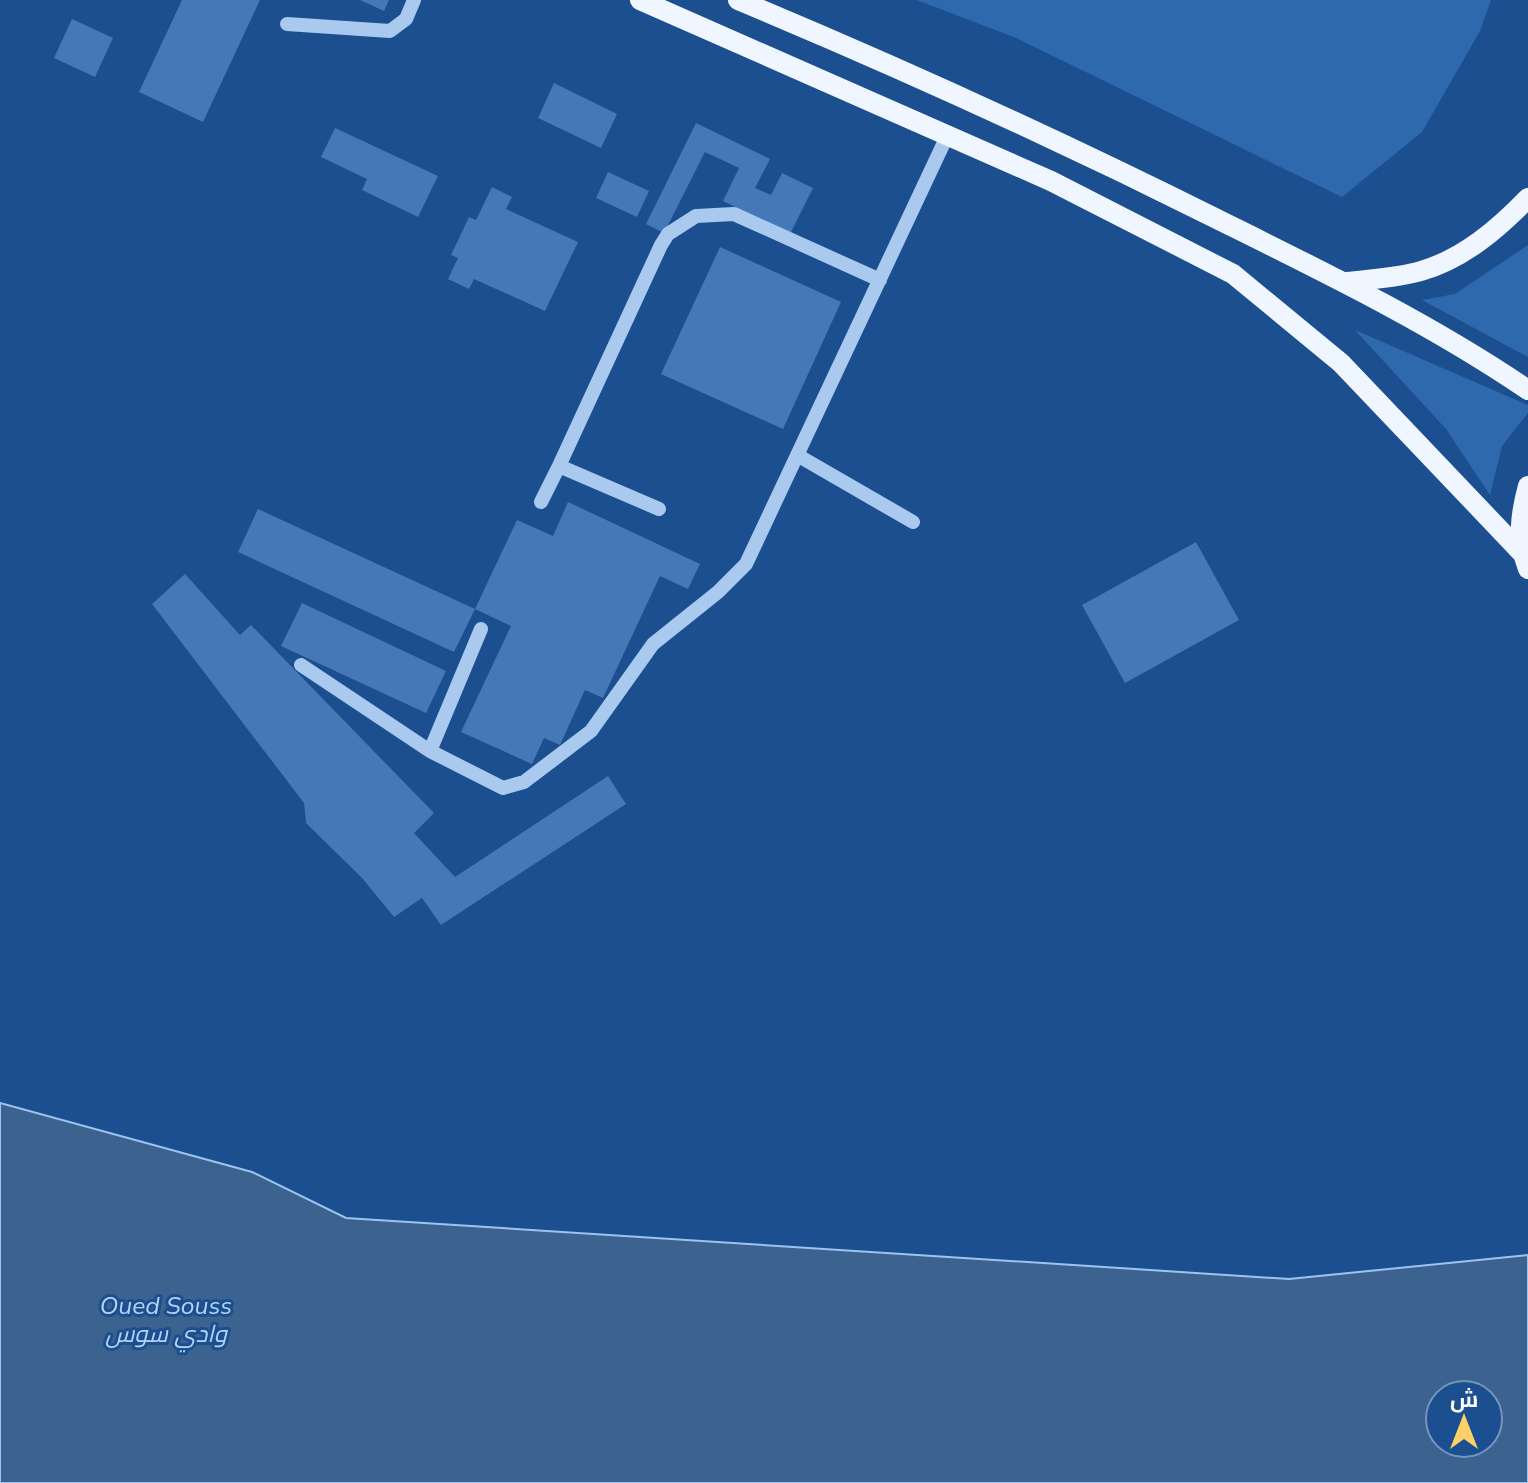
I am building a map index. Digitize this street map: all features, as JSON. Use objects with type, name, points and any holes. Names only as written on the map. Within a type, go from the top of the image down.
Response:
[{"type":"main road","points":[[640,0],[1051,181],[1233,274],[1341,363],[1525,561]]},
{"type":"main road","points":[[738,0],[1067,144],[1347,282],[1482,359],[1528,390]]},
{"type":"main road","points":[[1347,282],[1420,272],[1453,258],[1500,228],[1528,198]]},
{"type":"main road","points":[[1525,561],[1520,515],[1528,486]]},
{"type":"lane","points":[[287,24],[390,31],[406,19],[414,0]]},
{"type":"lane","points":[[301,665],[430,751],[503,788],[524,782],[591,731],[653,644],[718,592],[746,564],[948,134]]},
{"type":"lane","points":[[541,502],[668,234],[696,216],[734,214],[880,280]]},
{"type":"lane","points":[[797,455],[913,522]]},
{"type":"lane","points":[[559,466],[659,509]]},
{"type":"lane","points":[[430,751],[481,629]]},
{"type":"shaded area","points":[[917,0],[1491,0],[1480,31],[1422,132],[1342,197],[1016,38]]},
{"type":"shaded area","points":[[1528,245],[1528,357],[1422,300],[1455,294]]},
{"type":"shaded area","points":[[1355,330],[1528,405],[1528,413],[1502,446],[1490,495],[1446,429]]},
{"type":"water","name":"Oued Souss وادي سوس","points":[[0,1103],[252,1172],[346,1218],[1289,1279],[1528,1255],[1528,1483],[0,1483]]},
{"type":"building","points":[[182,0],[260,0],[203,122],[139,92]]},
{"type":"building","points":[[360,0],[389,0],[384,11]]},
{"type":"building","points":[[72,19],[113,38],[95,77],[54,58]]},
{"type":"building","points":[[554,83],[617,114],[601,148],[538,118]]},
{"type":"building","points":[[696,123],[770,159],[755,188],[771,195],[782,173],[813,188],[790,234],[723,201],[739,168],[705,152],[664,233],[646,224]]},
{"type":"building","points":[[335,128],[438,176],[418,217],[362,190],[367,179],[321,157]]},
{"type":"building","points":[[608,172],[649,191],[637,217],[596,198]]},
{"type":"building","points":[[492,187],[512,197],[506,209],[578,242],[545,311],[474,279],[469,289],[448,279],[458,258],[451,255],[469,217],[476,220]]},
{"type":"building","points":[[720,247],[841,302],[783,429],[661,374]]},
{"type":"building","points":[[568,502],[700,564],[688,589],[660,576],[603,698],[585,690],[560,745],[544,738],[532,764],[461,732],[511,626],[475,609],[517,520],[553,536]]},
{"type":"building","points":[[258,509],[475,609],[454,652],[238,552]]},
{"type":"building","points":[[1196,542],[1239,620],[1125,683],[1082,605]]},
{"type":"building","points":[[185,574],[240,635],[251,625],[434,813],[414,833],[455,877],[608,776],[626,804],[441,925],[422,898],[394,917],[362,878],[306,823],[304,803],[152,604]]},
{"type":"building","points":[[302,603],[446,671],[426,713],[281,646]]}]
